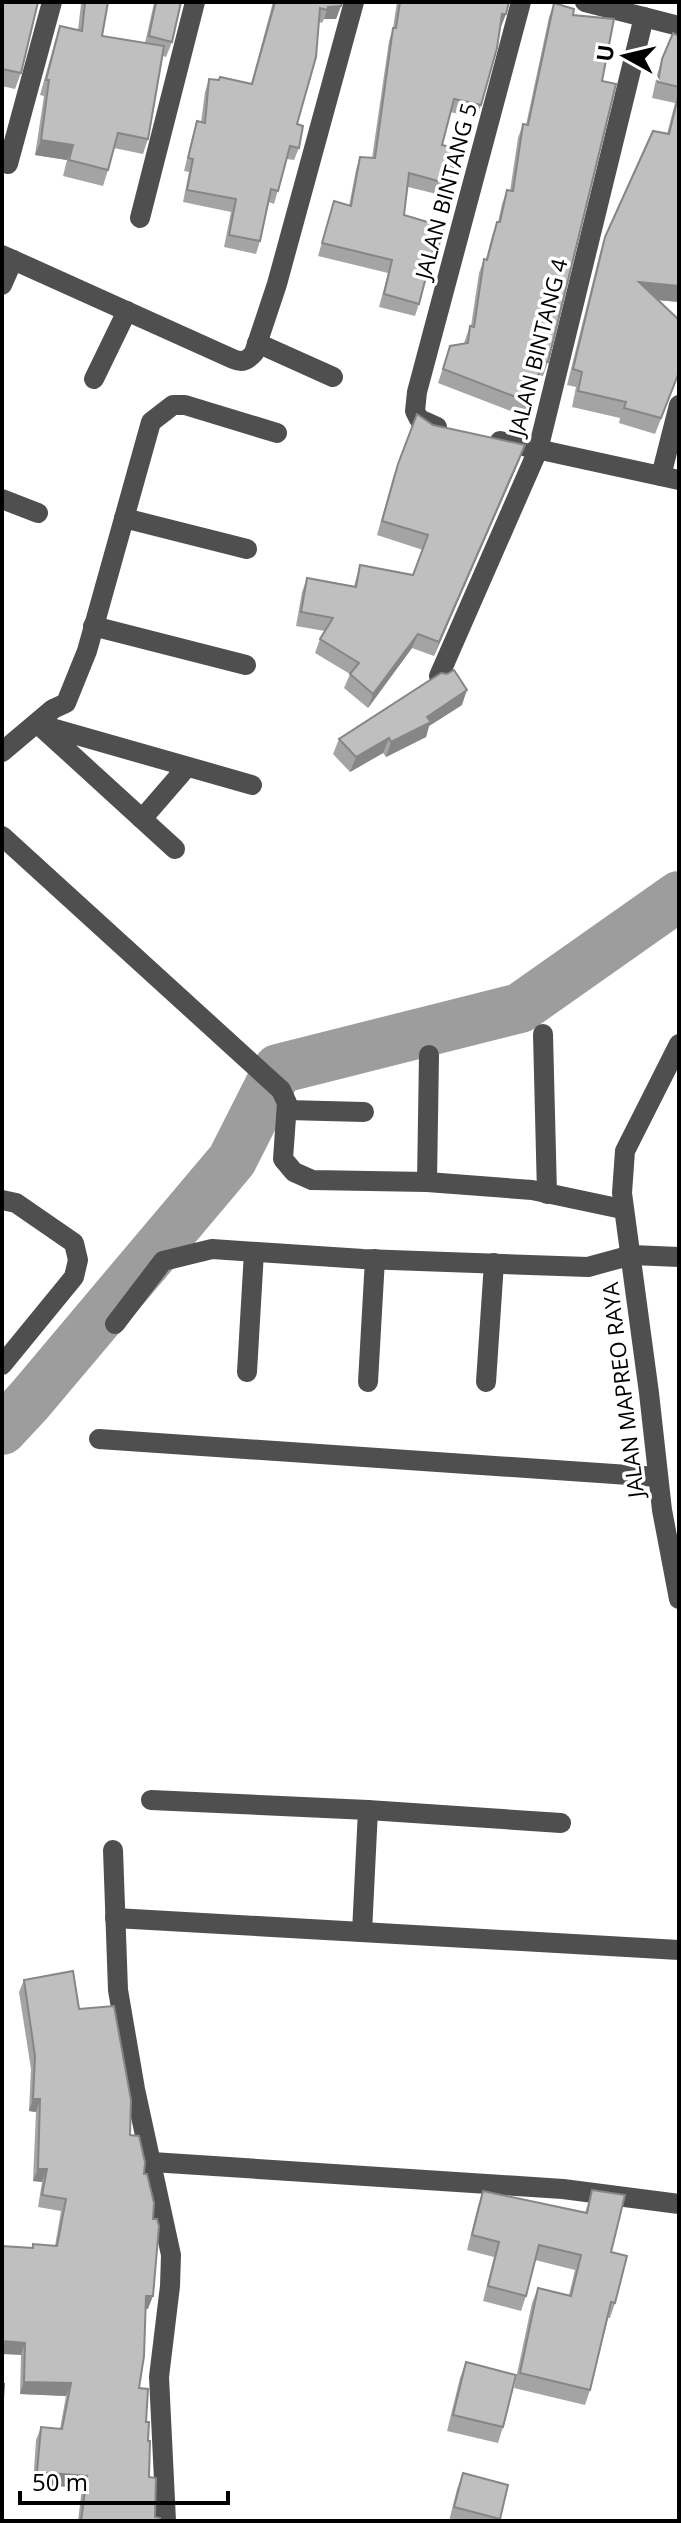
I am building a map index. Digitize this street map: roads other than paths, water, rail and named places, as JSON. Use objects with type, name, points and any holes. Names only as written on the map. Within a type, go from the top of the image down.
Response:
[{"type":"street","points":[[8,164],[52,2]]},
{"type":"street","points":[[140,218],[195,2]]},
{"type":"street","points":[[2,285],[8,257],[240,362],[248,359],[257,343],[277,284],[354,2]]},
{"type":"street","name":"JALAN BINTANG 5","points":[[521,2],[417,392],[415,411],[419,419],[431,426],[538,450]]},
{"type":"street","points":[[585,2],[679,26]]},
{"type":"street","name":"JALAN BINTANG 4","points":[[439,676],[538,450],[644,17]]},
{"type":"street","points":[[94,379],[127,311]]},
{"type":"street","points":[[257,343],[333,377]]},
{"type":"street","points":[[2,752],[53,709],[66,703],[87,651],[151,422],[173,405],[185,405],[277,433]]},
{"type":"street","points":[[538,450],[670,478],[679,405]]},
{"type":"street","points":[[2,499],[38,513]]},
{"type":"street","points":[[124,518],[247,549]]},
{"type":"street","points":[[93,626],[246,665]]},
{"type":"street","points":[[38,724],[252,785]]},
{"type":"street","points":[[38,724],[175,849]]},
{"type":"street","points":[[142,819],[187,767]]},
{"type":"street","points":[[2,836],[281,1090],[287,1103],[283,1159],[294,1172],[312,1180],[427,1182],[532,1190],[622,1209]]},
{"type":"street","points":[[543,1034],[547,1194]]},
{"type":"street","name":"JALAN MAPREO RAYA","points":[[679,1044],[625,1151],[622,1209],[632,1255],[662,1510],[679,1599]]},
{"type":"street","points":[[427,1182],[429,1055]]},
{"type":"street","points":[[287,1110],[364,1112]]},
{"type":"street","points":[[2,1200],[16,1203],[74,1243],[78,1260],[74,1277],[2,1365]]},
{"type":"street","points":[[115,1324],[163,1261],[212,1249],[588,1267],[632,1255],[679,1257]]},
{"type":"street","points":[[247,1372],[254,1252]]},
{"type":"street","points":[[368,1382],[375,1259]]},
{"type":"street","points":[[486,1382],[494,1263]]},
{"type":"street","points":[[99,1439],[658,1477]]},
{"type":"street","points":[[151,1800],[561,1823]]},
{"type":"street","points":[[362,1932],[368,1810]]},
{"type":"street","points":[[113,1850],[118,1990],[171,2255],[159,2377],[166,2521]]},
{"type":"street","points":[[115,1918],[679,1950]]},
{"type":"street","points":[[152,2162],[563,2189],[679,2204]]},
{"type":"waterway","points":[[2,1430],[232,1160],[278,1069],[520,1008],[679,896]]}]
